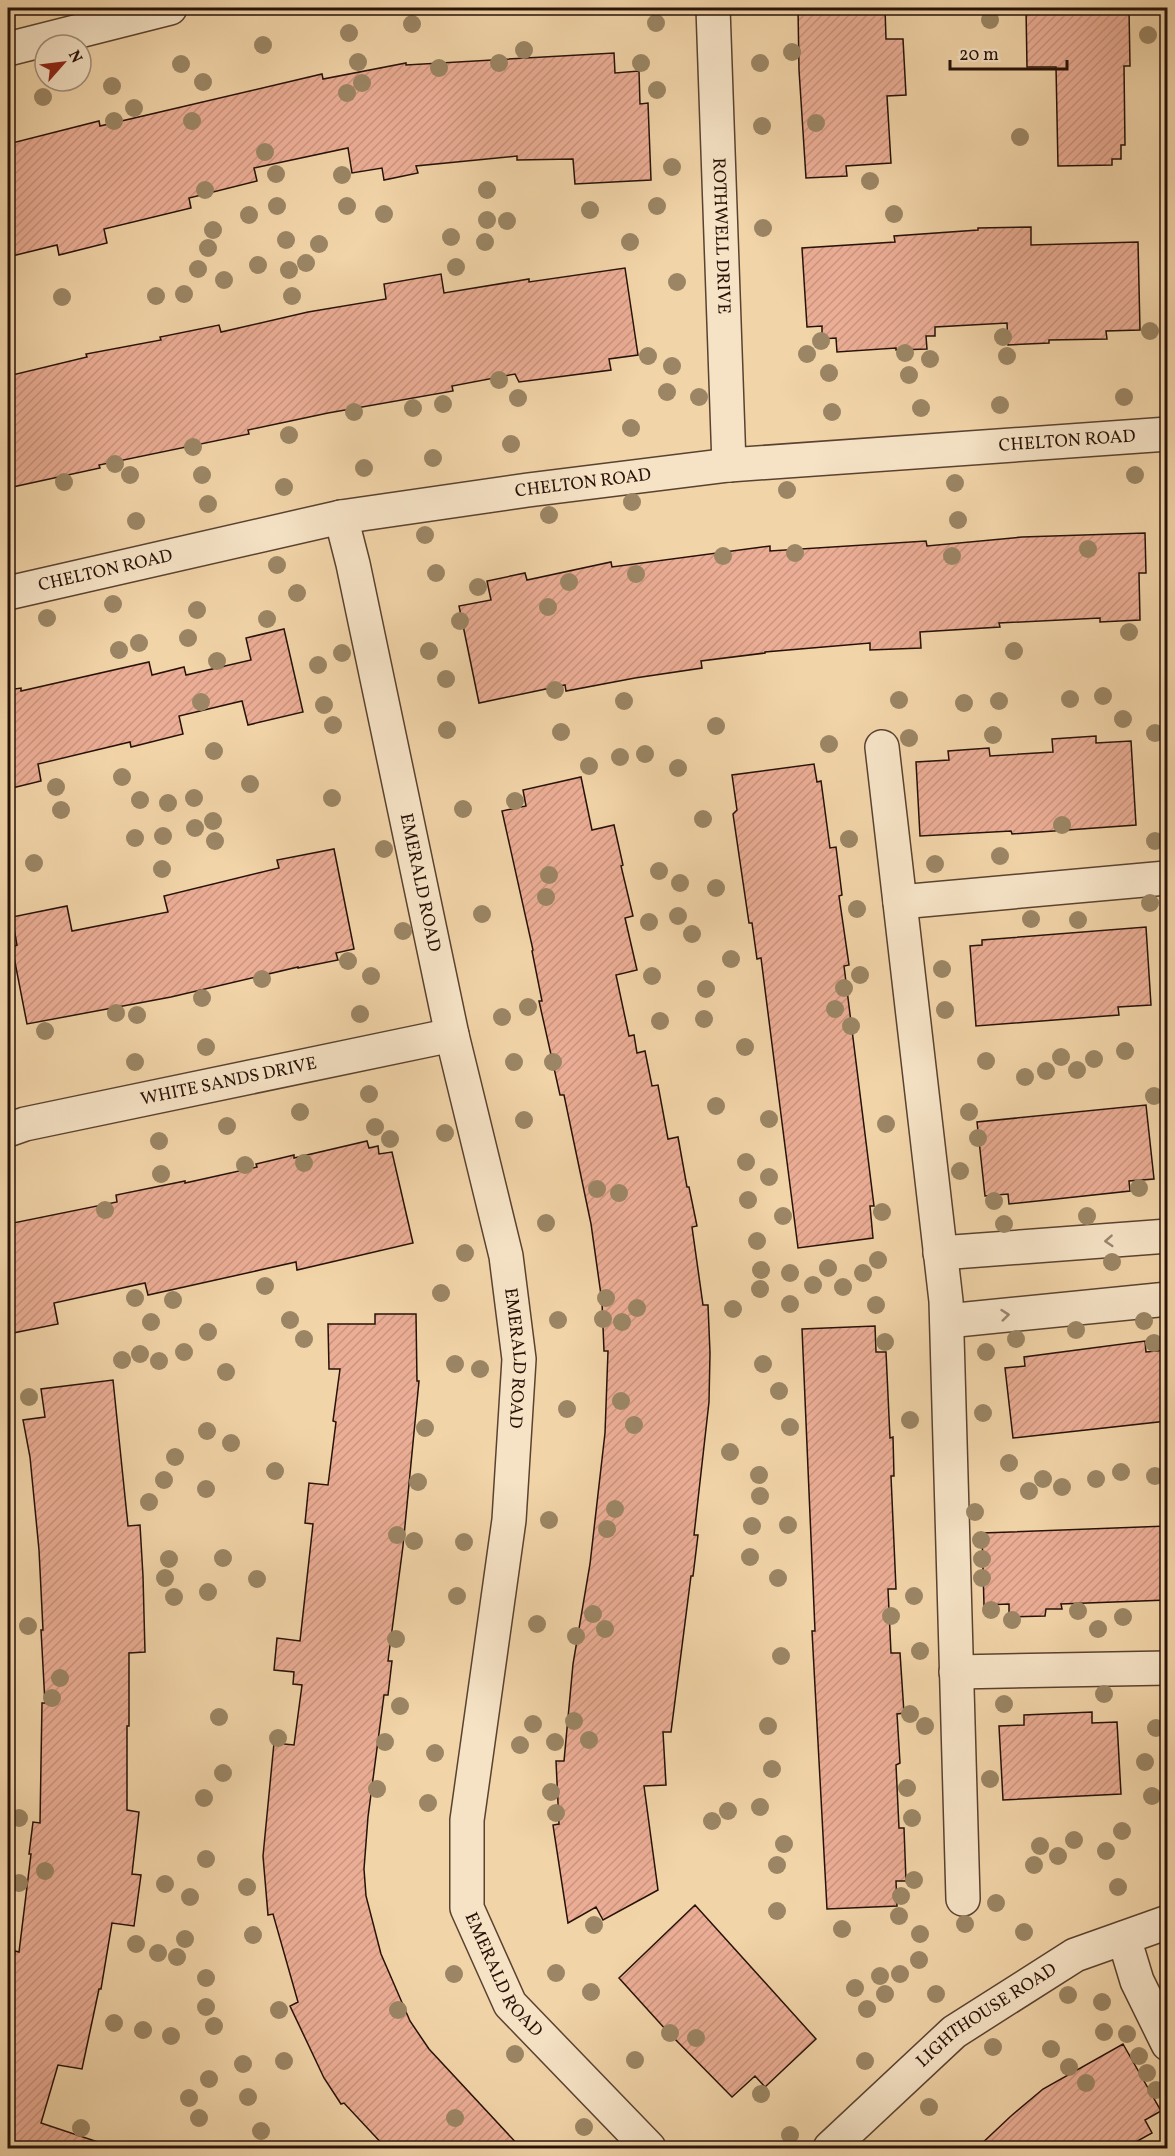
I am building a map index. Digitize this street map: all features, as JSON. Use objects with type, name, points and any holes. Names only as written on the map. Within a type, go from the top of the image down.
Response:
[{"type":"street","points":[[8,50],[170,8]]},
{"type":"street","name":"ROTHWELL DRIVE","points":[[713,8],[729,465]]},
{"type":"street","name":"CHELTON ROAD","points":[[8,593],[341,517],[729,465],[1167,434]]},
{"type":"street","name":"EMERALD ROAD","points":[[341,517],[353,564],[452,1035],[506,1256],[519,1359],[509,1520],[467,1820],[467,1908],[510,2004],[649,2148]]},
{"type":"street","points":[[882,747],[946,1301],[963,1899]]},
{"type":"street","points":[[900,902],[1166,878]]},
{"type":"street","name":"WHITE SANDS DRIVE","points":[[8,1130],[25,1124],[452,1035]]},
{"type":"street","points":[[940,1253],[1167,1236]]},
{"type":"street","points":[[947,1321],[1167,1299]]},
{"type":"street","points":[[956,1672],[1167,1668]]},
{"type":"street","name":"LIGHTHOUSE ROAD","points":[[830,2148],[954,2032],[1075,1955],[1167,1922]]},
{"type":"street","points":[[1124,1938],[1137,1981],[1167,2044]]},
{"type":"building","points":[[798,8],[885,8],[886,39],[903,39],[906,95],[887,96],[891,163],[846,166],[847,176],[806,178],[799,70]]},
{"type":"building","points":[[1026,8],[1129,8],[1130,66],[1124,66],[1125,145],[1121,145],[1121,159],[1112,159],[1112,165],[1058,166],[1056,67],[1027,67]]},
{"type":"building","points":[[614,53],[615,73],[639,71],[640,104],[648,103],[651,180],[575,184],[573,159],[517,160],[517,156],[416,166],[418,173],[384,180],[382,168],[352,173],[348,148],[254,168],[257,181],[189,198],[191,208],[104,229],[107,243],[59,255],[57,245],[8,257],[8,144],[99,121],[100,126],[322,74],[323,79],[406,63],[406,65]]},
{"type":"building","points":[[1031,227],[1031,245],[1138,242],[1140,330],[1106,331],[1107,339],[1049,340],[1049,343],[1008,345],[1007,323],[935,327],[935,336],[926,336],[927,349],[896,350],[896,348],[837,352],[836,338],[822,339],[822,326],[807,327],[802,248],[895,242],[894,236],[978,230],[978,228]]},
{"type":"building","points":[[625,268],[638,355],[609,359],[611,370],[519,382],[515,374],[452,386],[453,391],[248,430],[249,434],[99,465],[100,468],[8,488],[8,376],[87,357],[86,354],[161,340],[160,337],[219,325],[221,332],[308,312],[386,299],[384,284],[441,274],[444,293],[529,279],[529,282]]},
{"type":"building","points":[[1145,533],[1146,573],[1139,573],[1140,620],[1100,622],[1100,618],[999,623],[1000,627],[920,632],[921,648],[870,650],[870,643],[765,652],[701,661],[702,668],[566,691],[565,685],[479,703],[459,606],[491,600],[487,581],[525,573],[527,580],[611,562],[612,567],[770,546],[770,551],[926,541],[927,546],[1022,537]]},
{"type":"building","points":[[284,629],[303,712],[248,725],[242,701],[179,716],[183,734],[131,747],[130,742],[38,764],[41,781],[8,789],[8,690],[21,688],[21,691],[149,662],[152,675],[184,667],[186,675],[251,660],[246,638]]},
{"type":"building","points":[[1096,736],[1096,743],[1131,741],[1136,825],[1012,834],[1011,831],[920,836],[916,762],[949,760],[948,751],[989,748],[990,756],[1053,752],[1052,739]]},
{"type":"building","points":[[814,764],[817,782],[821,781],[830,848],[836,847],[842,895],[839,896],[849,965],[844,966],[874,1206],[870,1206],[873,1238],[798,1248],[761,958],[757,959],[752,923],[749,923],[733,814],[737,810],[732,775]]},
{"type":"building","points":[[581,777],[592,830],[614,825],[623,865],[621,866],[633,916],[625,918],[637,970],[616,975],[629,1036],[634,1035],[637,1053],[645,1051],[652,1086],[658,1085],[668,1139],[678,1137],[697,1226],[692,1227],[703,1305],[708,1305],[710,1353],[709,1402],[694,1535],[698,1535],[693,1576],[691,1576],[671,1732],[663,1732],[666,1785],[644,1786],[658,1890],[603,1920],[596,1907],[568,1923],[553,1825],[559,1824],[556,1761],[564,1761],[573,1664],[590,1564],[605,1433],[608,1351],[604,1351],[602,1302],[591,1224],[564,1095],[560,1095],[539,1001],[542,1001],[533,950],[502,811],[526,806],[523,790]]},
{"type":"building","points":[[334,849],[354,949],[336,953],[338,960],[298,967],[171,997],[27,1024],[12,947],[17,945],[12,917],[67,906],[72,931],[168,912],[164,896],[279,868],[277,860]]},
{"type":"building","points":[[1146,927],[1151,1005],[1118,1007],[1119,1015],[976,1026],[970,946],[982,945],[982,940]]},
{"type":"building","points":[[1146,1105],[1154,1179],[1129,1181],[1130,1191],[1009,1204],[1008,1194],[985,1196],[977,1122]]},
{"type":"building","points":[[367,1141],[369,1148],[378,1146],[379,1154],[392,1152],[413,1243],[297,1270],[296,1262],[148,1295],[145,1283],[54,1303],[58,1324],[8,1334],[8,1224],[117,1202],[116,1195],[185,1181],[185,1183],[257,1167],[256,1164],[294,1155],[294,1158]]},
{"type":"building","points":[[375,1314],[416,1314],[417,1381],[419,1381],[403,1546],[388,1661],[392,1661],[388,1695],[384,1695],[368,1817],[364,1869],[366,1896],[381,1954],[410,2021],[429,2049],[521,2148],[386,2148],[344,2103],[341,2104],[324,2078],[290,2006],[298,2002],[273,1914],[268,1915],[263,1856],[274,1743],[294,1745],[302,1685],[293,1684],[294,1672],[274,1670],[277,1638],[300,1641],[313,1524],[305,1523],[309,1483],[328,1485],[340,1369],[329,1369],[328,1324],[375,1324]]},
{"type":"building","points":[[875,1326],[876,1352],[886,1352],[890,1438],[893,1437],[894,1476],[891,1476],[896,1589],[888,1589],[891,1653],[900,1653],[904,1713],[897,1714],[900,1763],[896,1765],[899,1828],[904,1828],[906,1881],[896,1881],[897,1906],[827,1909],[812,1631],[815,1631],[802,1329]]},
{"type":"building","points":[[1145,1341],[1146,1352],[1167,1350],[1167,1421],[1013,1438],[1005,1368],[1025,1366],[1024,1357]]},
{"type":"building","points":[[113,1380],[128,1526],[140,1525],[143,1576],[145,1652],[129,1653],[129,1726],[127,1726],[127,1810],[139,1812],[132,1874],[141,1875],[134,1926],[112,1923],[101,1989],[99,1989],[82,2069],[58,2065],[41,2123],[101,2143],[100,2148],[8,2148],[8,1997],[15,1951],[19,1952],[33,1822],[40,1823],[42,1703],[45,1703],[39,1550],[30,1457],[23,1420],[45,1417],[41,1389]]},
{"type":"building","points":[[1167,1526],[1167,1600],[1061,1604],[1062,1609],[1046,1609],[1045,1616],[1009,1617],[1009,1604],[984,1605],[982,1533]]},
{"type":"building","points":[[1092,1712],[1092,1723],[1117,1722],[1121,1794],[1003,1800],[999,1726],[1024,1725],[1024,1715]]},
{"type":"building","points":[[695,1905],[816,2039],[765,2087],[755,2076],[732,2097],[619,1978]]},
{"type":"building","points":[[1123,2044],[1161,2111],[1145,2120],[1152,2133],[1125,2148],[977,2148],[1043,2089]]}]
